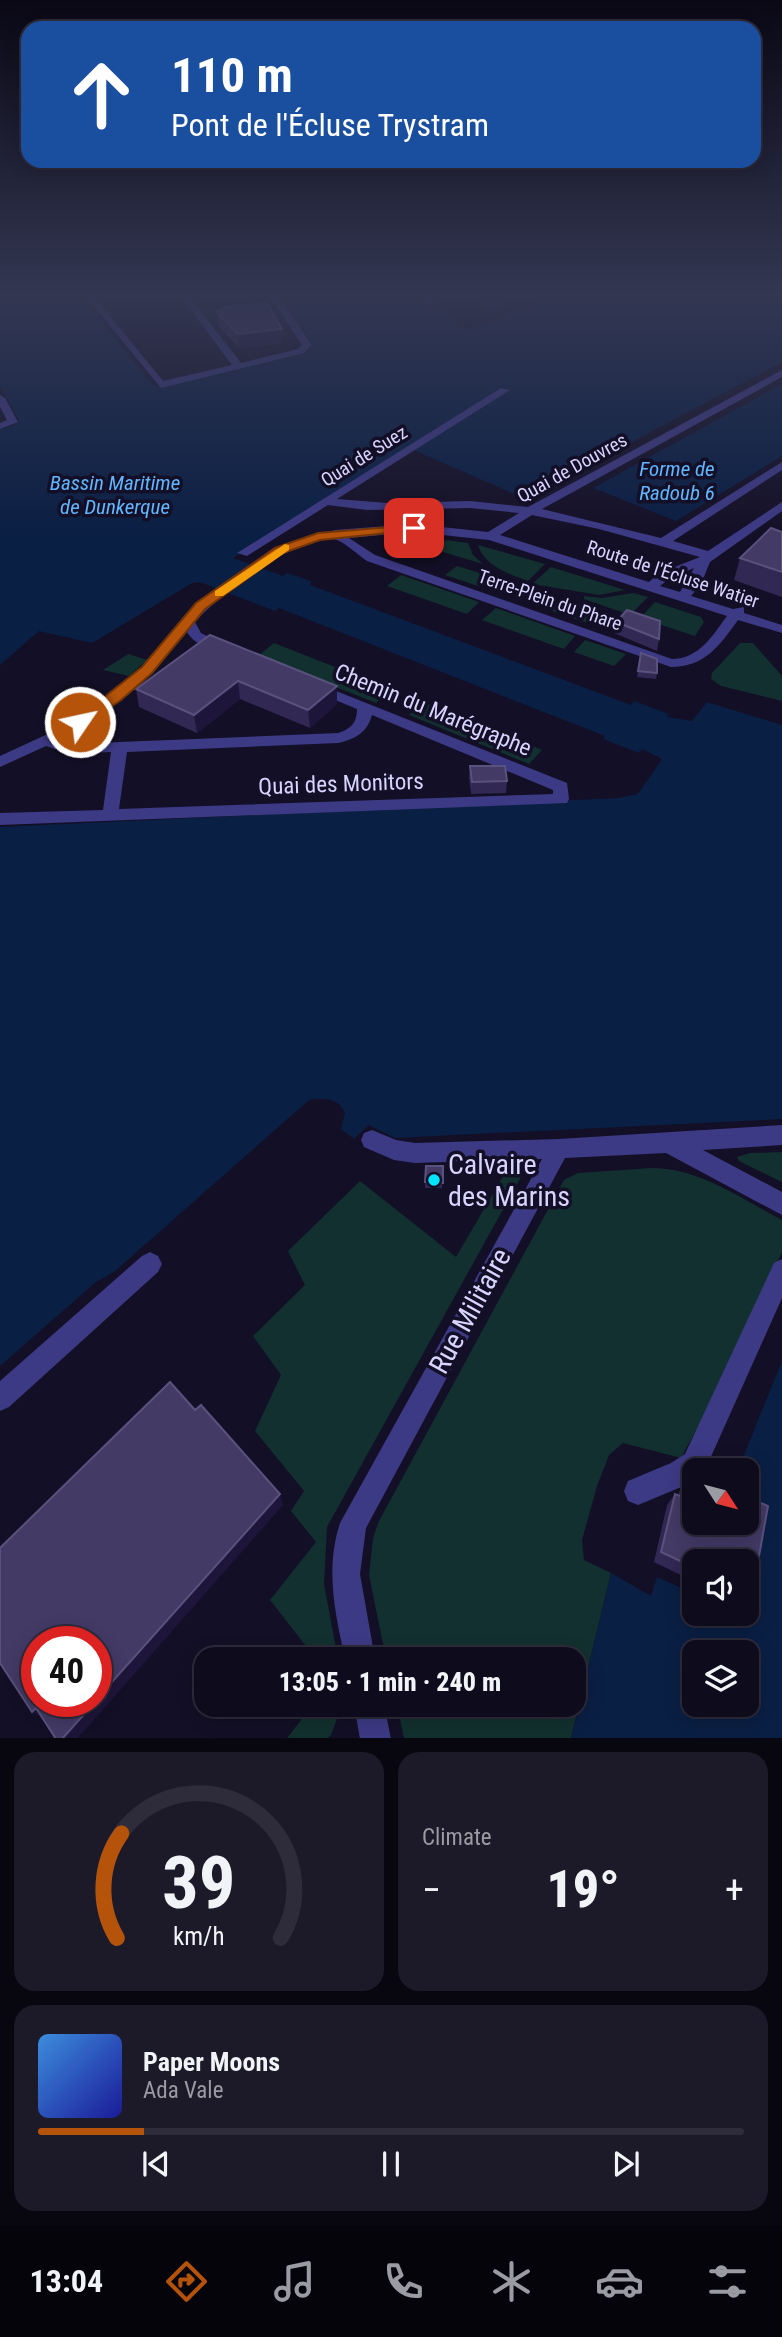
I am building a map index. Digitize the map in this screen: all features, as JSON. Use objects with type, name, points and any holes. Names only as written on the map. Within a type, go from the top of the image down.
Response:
[{"type":"street","points":[[153,375],[161,385],[201,375]]},
{"type":"street","name":"Quai de Douvres","points":[[490,536],[528,512],[778,375]]},
{"type":"street","name":"Quai de Suez","points":[[243,553],[505,390]]},
{"type":"street","points":[[0,398],[13,422],[0,426]]},
{"type":"street","points":[[662,542],[782,465]]},
{"type":"street","points":[[326,501],[363,508],[486,505],[662,542],[707,558]]},
{"type":"street","points":[[653,585],[664,576],[707,558],[782,506]]},
{"type":"street","name":"Route de l'Écluse Watier","points":[[0,762],[45,741],[116,697],[163,653],[187,620],[264,561],[297,542],[335,534],[422,528],[490,536],[782,627]]},
{"type":"street","name":"Terre-Plein du Phare","points":[[335,534],[372,558],[671,663],[690,663],[699,658],[737,612]]},
{"type":"street","points":[[685,595],[707,558]]},
{"type":"street","points":[[187,620],[192,634],[236,654]]},
{"type":"street","points":[[163,653],[192,644],[210,644]]},
{"type":"street","name":"Chemin du Marégraphe","points":[[300,680],[561,786]]},
{"type":"street","points":[[45,741],[62,748],[338,738],[353,733],[361,726],[365,718],[364,706]]},
{"type":"street","points":[[0,819],[110,815],[120,747]]},
{"type":"street","name":"Quai des Monitors","points":[[110,815],[561,799],[561,786]]},
{"type":"street","points":[[372,1140],[394,1150],[415,1153],[559,1149],[782,1135]]},
{"type":"street","points":[[668,1143],[782,1204]]},
{"type":"street","name":"Rue Militaire","points":[[358,1647],[345,1578],[345,1553],[354,1523],[559,1149]]},
{"type":"street","points":[[0,1398],[150,1264]]},
{"type":"street","points":[[638,1491],[681,1472],[694,1463],[782,1271]]},
{"type":"street","points":[[372,1717],[376,1738]]},
{"type":"green space","points":[[446,540],[468,543],[473,555],[483,564],[433,549]]},
{"type":"green space","points":[[478,545],[545,564],[528,581],[491,564]]},
{"type":"green space","points":[[457,566],[490,576],[478,586],[445,575]]},
{"type":"green space","points":[[551,567],[625,590],[599,595],[532,584]]},
{"type":"green space","points":[[401,575],[479,602],[467,614],[387,586]]},
{"type":"green space","points":[[633,593],[648,597],[630,615],[584,599],[584,596],[602,598]]},
{"type":"green space","points":[[560,599],[613,617],[602,628],[549,610]]},
{"type":"green space","points":[[655,602],[701,617],[704,622],[695,636],[640,618]]},
{"type":"green space","points":[[496,608],[575,636],[564,649],[482,620]]},
{"type":"green space","points":[[585,640],[626,654],[614,666],[574,652]]},
{"type":"green space","points":[[274,643],[391,689],[376,703],[258,656]]},
{"type":"green space","points":[[740,643],[753,643],[782,676],[782,701],[721,686],[711,679],[712,673]]},
{"type":"green space","points":[[128,654],[147,660],[129,676],[103,670]]},
{"type":"green space","points":[[423,702],[542,750],[529,764],[409,715]]},
{"type":"green space","points":[[782,1152],[782,1182],[739,1161],[737,1157],[750,1153]]},
{"type":"green space","points":[[515,1156],[526,1168],[327,1527],[324,1584],[336,1647],[307,1647],[270,1600],[316,1542],[291,1511],[304,1491],[255,1431],[281,1375],[253,1336],[305,1285],[288,1251],[360,1181],[456,1257]]},
{"type":"green space","points":[[652,1168],[669,1169],[703,1179],[782,1220],[782,1252],[717,1392],[681,1458],[623,1443],[609,1455],[582,1540],[584,1560],[611,1573],[586,1676],[586,1647],[384,1647],[369,1575],[373,1538],[379,1521],[564,1180],[578,1173]]},
{"type":"green space","points":[[304,1717],[338,1717],[328,1738],[287,1738]]},
{"type":"green space","points":[[400,1717],[576,1717],[571,1738],[404,1738]]},
{"type":"water","name":"Bassin Maritime de Dunkerque","points":[[0,375],[145,375],[152,384],[162,387],[211,375],[757,375],[525,499],[412,449],[508,390],[505,388],[233,558],[283,576],[287,573],[311,581],[310,585],[631,705],[634,701],[669,714],[667,717],[692,721],[707,702],[782,725],[782,1119],[395,1138],[369,1125],[354,1139],[341,1129],[345,1113],[339,1104],[325,1099],[309,1100],[114,1272],[96,1282],[0,1366],[0,827],[618,798],[638,794],[662,759],[642,749],[639,753],[603,739],[605,736],[279,608],[275,611],[200,582],[192,583],[92,643],[39,631],[0,665],[0,429],[14,425],[19,420],[0,386]]},
{"type":"water","name":"Forme de Radoub 6","points":[[782,384],[782,456],[676,521],[593,488]]},
{"type":"water","points":[[782,1361],[782,1738],[571,1738],[576,1717],[586,1717],[586,1677],[611,1573],[651,1596],[657,1577],[682,1588],[682,1626],[759,1626],[758,1549],[764,1517],[760,1511],[760,1458],[743,1458]]},
{"type":"building","points":[[771,528],[782,532],[782,572],[740,558]]},
{"type":"building","points":[[627,610],[660,621],[659,639],[616,622]]},
{"type":"building","points":[[210,635],[337,686],[308,710],[238,681],[194,715],[136,689]]},
{"type":"building","points":[[641,653],[657,659],[657,673],[638,671]]},
{"type":"building","points":[[470,766],[505,766],[507,781],[472,782]]},
{"type":"building","name":"Calvaire des Marins","points":[[426,1166],[443,1166],[443,1183],[425,1182]]},
{"type":"building","points":[[170,1382],[195,1410],[201,1405],[280,1494],[112,1682],[112,1626],[21,1626],[21,1695],[0,1663],[0,1548]]},
{"type":"building","points":[[675,1494],[682,1497],[682,1535],[760,1535],[760,1503],[768,1506],[759,1556],[759,1549],[682,1549],[682,1562],[661,1552]]},
{"type":"building","points":[[42,1717],[82,1717],[63,1738],[55,1738]]},
{"type":"slow traffic","points":[[219,593],[285,547]]},
{"type":"place","name":"Calvaire des Marins","points":[[434,1180]]},
{"type":"route","points":[[80,722],[116,697],[147,670],[201,606],[279,550],[318,537],[414,528]]}]
